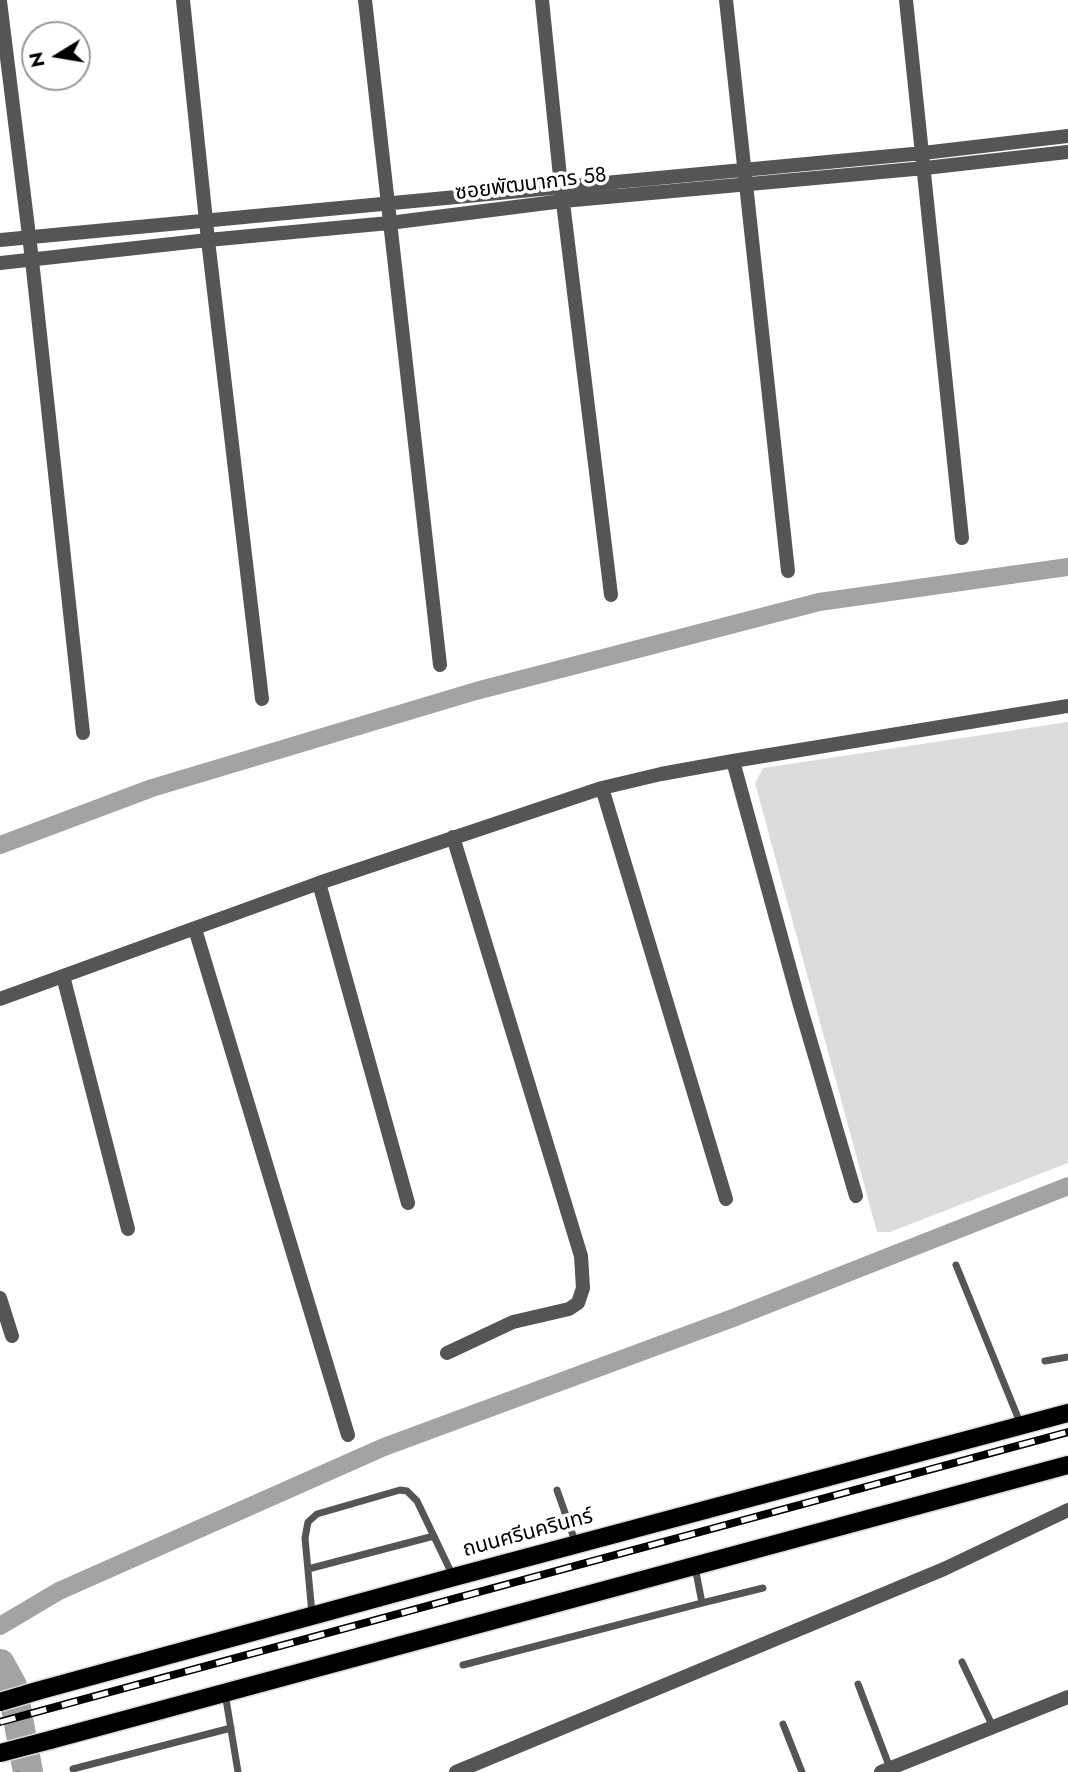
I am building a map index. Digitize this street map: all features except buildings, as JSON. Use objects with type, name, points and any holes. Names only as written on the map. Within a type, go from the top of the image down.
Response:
[{"type":"main road","name":"ถนนศรีนครินทร์","points":[[0,1702],[1068,1413]]},
{"type":"main road","points":[[0,1754],[1068,1465]]},
{"type":"street","points":[[183,0],[208,240],[262,699]]},
{"type":"street","points":[[365,0],[440,665]]},
{"type":"street","points":[[542,0],[561,186],[611,594]]},
{"type":"street","points":[[726,0],[788,571]]},
{"type":"street","points":[[906,0],[962,538]]},
{"type":"street","points":[[0,1],[32,260],[83,733]]},
{"type":"street","name":"ซอยพัฒนาการ 58","points":[[0,240],[923,153],[1068,136]]},
{"type":"street","name":"ซอยพัฒนาการ 58","points":[[0,263],[389,223],[563,201],[925,168],[1068,152]]},
{"type":"street","points":[[0,999],[453,836],[602,788],[733,761],[1068,706]]},
{"type":"street","points":[[733,761],[856,1196]]},
{"type":"street","points":[[602,788],[726,1199]]},
{"type":"street","points":[[447,1353],[513,1322],[569,1309],[578,1303],[583,1287],[581,1256],[453,836]]},
{"type":"street","points":[[319,883],[408,1203]]},
{"type":"street","points":[[195,929],[348,1435]]},
{"type":"street","points":[[62,976],[128,1229]]},
{"type":"street","points":[[0,1298],[12,1336]]},
{"type":"street","points":[[456,1772],[944,1569],[1068,1510]]},
{"type":"street","points":[[886,1770],[1068,1696]]},
{"type":"lane","points":[[956,1265],[1022,1425]]},
{"type":"lane","points":[[1045,1361],[1068,1357]]},
{"type":"lane","points":[[312,1616],[305,1538],[308,1522],[317,1514],[400,1490],[407,1491],[417,1501],[454,1577]]},
{"type":"lane","points":[[557,1490],[576,1545]]},
{"type":"lane","points":[[308,1569],[434,1536]]},
{"type":"lane","points":[[695,1566],[702,1603]]},
{"type":"lane","points":[[463,1665],[763,1588]]},
{"type":"lane","points":[[962,1662],[993,1727]]},
{"type":"lane","points":[[858,1684],[886,1770]]},
{"type":"lane","points":[[225,1693],[238,1772]]},
{"type":"lane","points":[[783,1724],[802,1772]]},
{"type":"lane","points":[[73,1769],[231,1727]]},
{"type":"shaded area","points":[[1068,722],[1068,1163],[890,1232],[877,1232],[755,783],[763,768]]},
{"type":"waterway","points":[[0,845],[152,788],[476,691],[819,602],[1068,567]]},
{"type":"waterway","points":[[0,1626],[59,1591],[384,1447],[733,1318],[1068,1186]]},
{"type":"waterway","points":[[0,1664],[12,1686],[28,1772]]},
{"type":"railway","points":[[0,1722],[1068,1432]]}]
